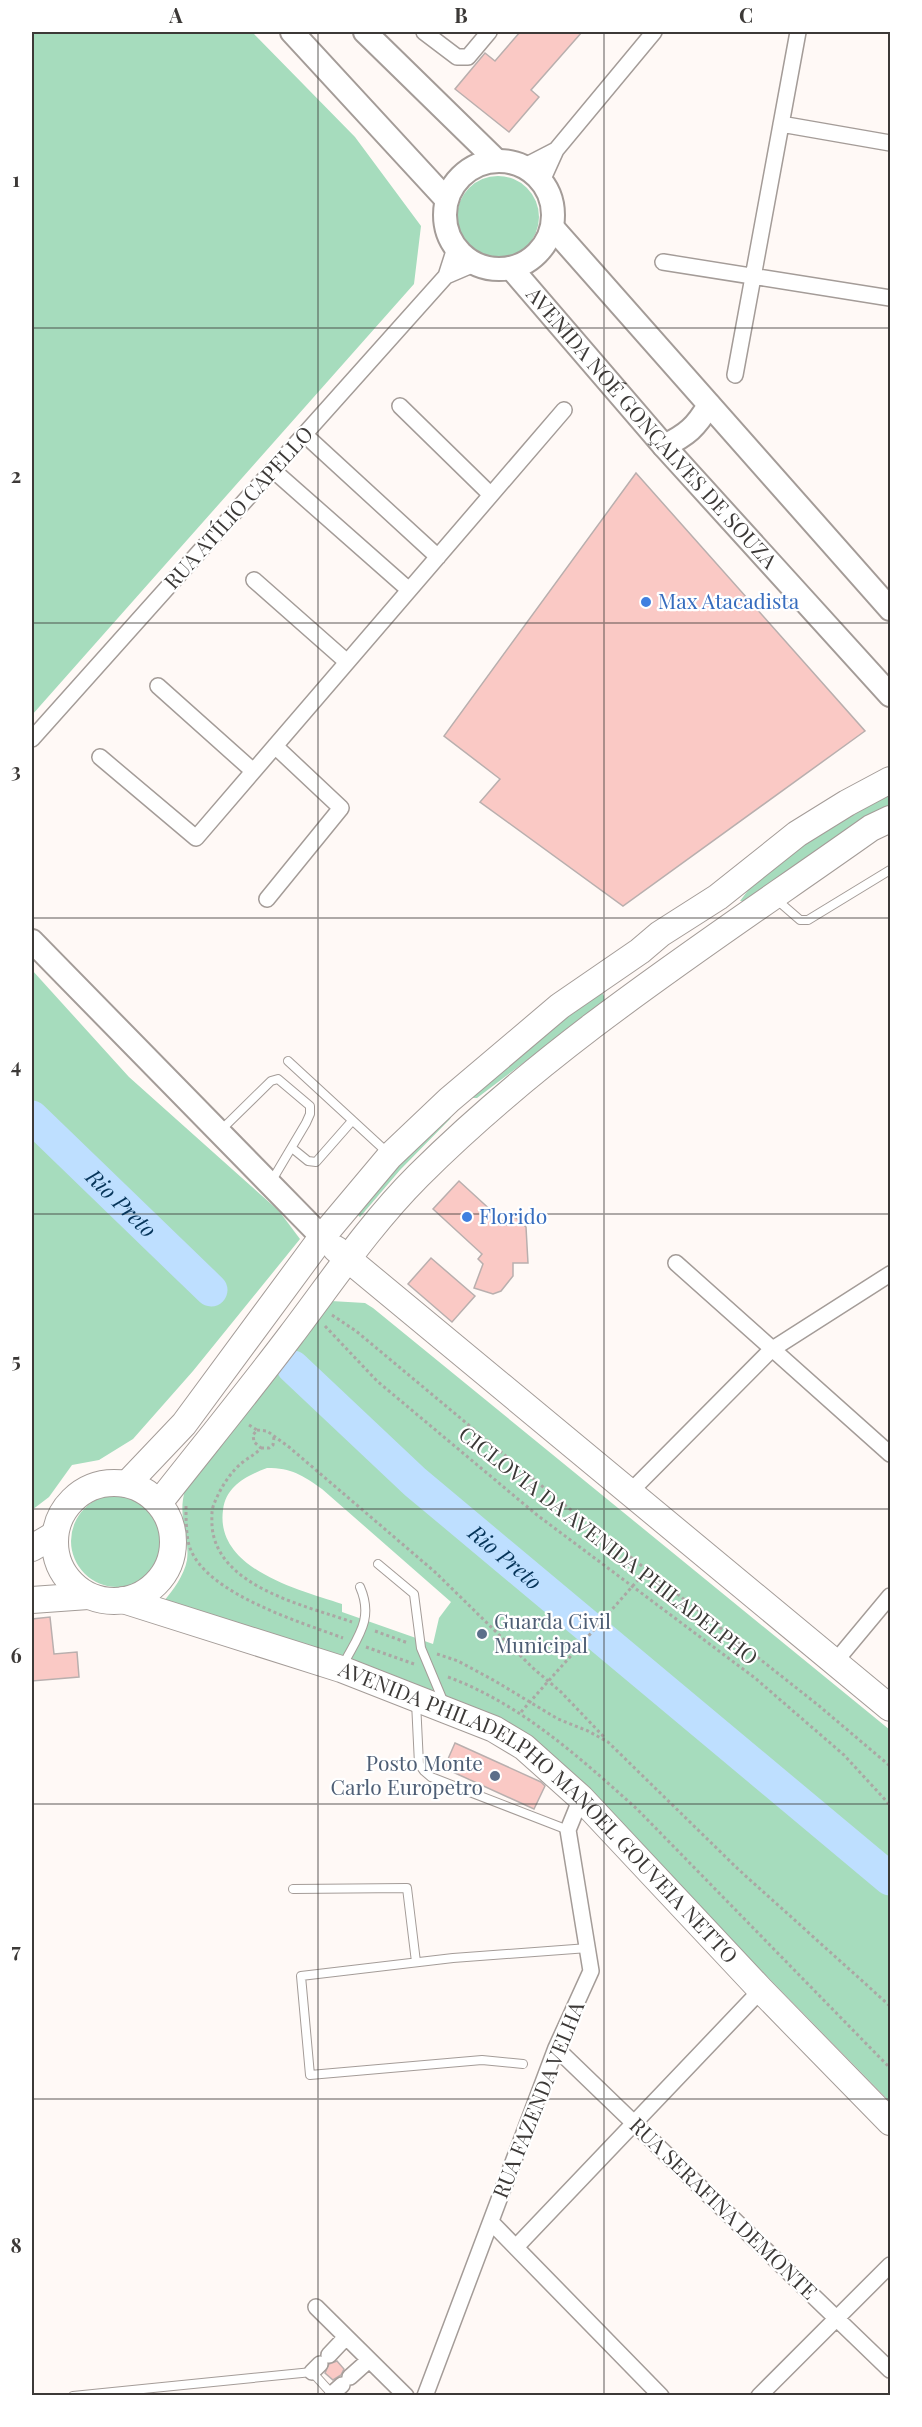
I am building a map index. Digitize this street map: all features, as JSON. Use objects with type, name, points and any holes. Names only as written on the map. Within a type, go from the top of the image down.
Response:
[{"type":"main road","points":[[292,32],[446,199]]},
{"type":"main road","points":[[365,32],[496,160]]},
{"type":"main road","points":[[496,160],[525,166],[542,181],[552,203],[553,228],[544,246],[530,261],[511,268],[492,269],[474,264],[455,248],[447,232],[444,216],[446,199],[457,179],[475,166],[496,160]]},
{"type":"main road","points":[[553,228],[891,609]]},
{"type":"main road","name":"AVENIDA NOÉ GONÇALVES DE SOUZA","points":[[511,268],[664,446],[891,694]]},
{"type":"main road","points":[[664,446],[682,437],[698,424],[709,405]]},
{"type":"main road","points":[[127,1484],[184,1424],[322,1237],[390,1156],[449,1100],[560,1006],[640,951],[660,934],[718,897],[796,834],[891,780]]},
{"type":"main road","points":[[159,1503],[230,1413],[315,1313],[347,1259],[400,1195],[474,1124],[589,1026],[871,828],[891,819]]},
{"type":"main road","points":[[699,950],[722,917],[723,910],[718,897]]},
{"type":"main road","points":[[32,941],[322,1237],[891,1708]]},
{"type":"main road","points":[[609,1013],[617,983],[640,951]]},
{"type":"main road","points":[[449,1100],[474,1124]]},
{"type":"main road","points":[[32,1600],[88,1596],[105,1601],[123,1600],[147,1591],[164,1573],[173,1550],[171,1525],[159,1503],[144,1491],[127,1484],[103,1484],[80,1493],[63,1511],[54,1534],[57,1559],[69,1581],[88,1596]]},
{"type":"main road","points":[[32,1548],[54,1534]]},
{"type":"main road","name":"AVENIDA PHILADELPHO MANOEL GOUVEIA NETTO","points":[[123,1600],[341,1669],[494,1729],[524,1747],[581,1798],[761,1990],[891,2122]]},
{"type":"street","points":[[424,32],[457,57],[468,57],[489,32]]},
{"type":"street","points":[[542,181],[556,150],[654,32]]},
{"type":"street","points":[[735,375],[798,32]]},
{"type":"street","points":[[781,124],[891,143]]},
{"type":"street","points":[[525,166],[556,150]]},
{"type":"street","name":"RUA ATÍLIO CAPELLO","points":[[32,739],[446,276],[455,248]]},
{"type":"street","points":[[663,262],[891,298]]},
{"type":"street","name":"RUA ATÍLIO CAPELLO","points":[[446,276],[474,264]]},
{"type":"street","points":[[400,406],[491,495]]},
{"type":"street","points":[[100,756],[196,838],[564,410]]},
{"type":"street","points":[[304,434],[438,557]]},
{"type":"street","points":[[273,470],[409,591]]},
{"type":"street","points":[[254,580],[347,662]]},
{"type":"street","points":[[158,686],[254,771]]},
{"type":"street","points":[[267,899],[341,808],[275,746]]},
{"type":"street","points":[[676,1263],[771,1350],[891,1454]]},
{"type":"street","points":[[630,1492],[771,1350],[891,1274]]},
{"type":"street","points":[[835,1662],[891,1596]]},
{"type":"street","points":[[568,1830],[581,1798]]},
{"type":"street","name":"RUA FAZENDA VELHA","points":[[425,2396],[556,2048],[591,1971],[568,1830]]},
{"type":"street","points":[[516,2247],[761,1990]]},
{"type":"street","name":"RUA SERAFINA DEMONTE","points":[[556,2048],[891,2370]]},
{"type":"street","points":[[491,2222],[661,2396]]},
{"type":"street","points":[[759,2396],[891,2265]]},
{"type":"street","points":[[316,2307],[406,2396]]},
{"type":"street","points":[[320,2364],[346,2337]]},
{"type":"street","points":[[339,2388],[369,2360]]},
{"type":"lane","points":[[774,897],[800,920],[808,920],[891,870]]},
{"type":"lane","points":[[288,1061],[390,1156]]},
{"type":"lane","points":[[219,1131],[271,1081],[278,1079],[310,1107],[306,1123],[270,1184]]},
{"type":"lane","points":[[292,1148],[308,1161],[316,1162],[352,1121]]},
{"type":"lane","points":[[378,1564],[414,1594],[421,1648],[447,1709]]},
{"type":"lane","points":[[341,1669],[367,1614],[367,1604],[360,1587]]},
{"type":"lane","points":[[416,1698],[419,1764],[424,1771],[430,1776],[568,1830]]},
{"type":"lane","points":[[293,1889],[407,1888],[416,1962]]},
{"type":"lane","points":[[523,2064],[482,2060],[310,2075],[301,1976],[416,1962],[588,1948]]},
{"type":"lane","points":[[72,2396],[320,2364],[339,2388]]},
{"type":"path","points":[[315,1313],[327,1311],[356,1330],[561,1502],[818,1705],[891,1766]]},
{"type":"path","name":"CICLOVIA DA AVENIDA PHILADELPHO","points":[[315,1313],[350,1355],[395,1396],[537,1515],[755,1678],[844,1755],[891,1805]]},
{"type":"path","points":[[230,1413],[257,1430],[267,1431],[274,1436],[435,1572],[738,1869],[891,2006]]},
{"type":"path","points":[[257,1430],[253,1436],[254,1442],[261,1448]]},
{"type":"path","points":[[274,1436],[273,1445],[261,1448],[255,1456],[244,1461],[233,1471],[214,1504],[213,1534],[227,1564],[238,1575],[260,1588],[458,1661],[558,1719],[608,1742]]},
{"type":"path","points":[[520,1713],[647,1570]]},
{"type":"green space","points":[[32,32],[252,32],[355,137],[421,226],[414,284],[32,715]]},
{"type":"green space","points":[[498,176],[514,179],[527,188],[536,201],[539,217],[536,233],[527,246],[514,255],[498,258],[482,255],[469,246],[460,233],[457,217],[460,201],[469,188],[482,179]]},
{"type":"green space","points":[[890,788],[890,806],[857,822],[753,902],[740,901],[755,881],[853,806]]},
{"type":"green space","points":[[32,970],[129,1077],[279,1211],[300,1239],[193,1371],[133,1439],[99,1460],[72,1465],[49,1497],[32,1510]]},
{"type":"green space","points":[[594,991],[601,991],[604,1002],[477,1098],[467,1093]]},
{"type":"green space","points":[[453,1113],[360,1217],[353,1211],[372,1190]]},
{"type":"green space","points":[[331,1301],[365,1303],[890,1730],[890,2102],[570,1775],[164,1601],[186,1566],[187,1543],[182,1509],[185,1490]],"holes":[[[267,1468],[296,1473],[322,1489],[451,1602],[439,1618],[433,1644],[342,1612],[342,1604],[283,1584],[263,1574],[232,1548],[224,1530],[223,1510],[228,1494],[238,1483]]]},
{"type":"green space","points":[[117,1495],[135,1498],[150,1508],[160,1523],[163,1541],[160,1559],[150,1574],[135,1584],[117,1587],[99,1584],[84,1574],[74,1559],[71,1541],[74,1523],[84,1508],[99,1498]]},
{"type":"building","points":[[520,32],[582,32],[531,90],[539,97],[509,132],[455,89],[485,53],[495,61]]},
{"type":"building","name":"Max Atacadista","points":[[636,473],[865,731],[623,906],[480,802],[500,779],[444,736]]},
{"type":"building","points":[[459,1181],[507,1225],[515,1217],[526,1227],[528,1263],[513,1263],[513,1276],[501,1291],[493,1294],[474,1288],[483,1264],[478,1259],[482,1254],[433,1209]]},
{"type":"building","points":[[431,1258],[475,1296],[452,1322],[408,1284]]},
{"type":"building","points":[[50,1617],[54,1654],[77,1652],[79,1677],[32,1681],[32,1619]]},
{"type":"building","name":"Posto Monte Carlo Europetro","points":[[455,1743],[541,1782],[545,1786],[534,1809],[444,1768]]},
{"type":"building","points":[[337,2361],[344,2369],[341,2375],[333,2380],[325,2373],[329,2364]]},
{"type":"waterway","name":"Rio Preto","points":[[32,1117],[211,1290]]},
{"type":"waterway","name":"Rio Preto","points":[[293,1367],[415,1482],[890,1879]]},
{"type":"place","name":"Max Atacadista","points":[[646,602]]},
{"type":"place","name":"Florido","points":[[467,1217]]},
{"type":"place","name":"Guarda Civil Municipal","points":[[482,1634]]},
{"type":"place","name":"Posto Monte Carlo Europetro","points":[[495,1776]]}]
